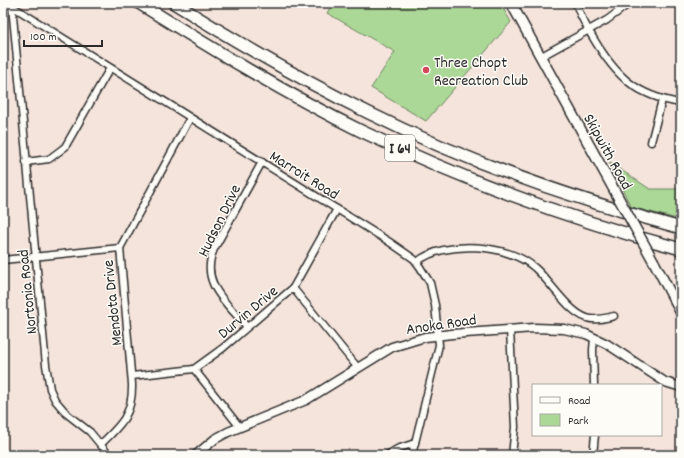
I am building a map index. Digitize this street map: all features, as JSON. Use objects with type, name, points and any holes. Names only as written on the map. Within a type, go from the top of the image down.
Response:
[{"type":"highway","name":"I 64","points":[[139,3],[265,80],[380,140],[464,177],[521,198],[604,227],[681,249]]},
{"type":"highway","name":"I 64","points":[[174,3],[286,70],[394,125],[471,159],[548,188],[610,209],[681,228]]},
{"type":"main road","name":"Skipwith Road","points":[[511,3],[681,313]]},
{"type":"street","points":[[576,3],[589,30],[608,61],[619,75],[636,88],[662,100],[681,103]]},
{"type":"street","points":[[540,56],[607,20],[630,3]]},
{"type":"street","name":"Marroit Road","points":[[9,5],[404,251],[417,262],[430,283],[434,295],[439,345],[412,455]]},
{"type":"street","name":"Nortonia Road","points":[[9,5],[46,365],[50,389],[61,408],[90,432],[110,455]]},
{"type":"street","points":[[26,162],[49,159],[65,147],[110,68]]},
{"type":"street","points":[[650,142],[662,100]]},
{"type":"street","name":"Mendota Drive","points":[[101,444],[119,426],[128,413],[132,400],[132,376],[120,248],[190,118]]},
{"type":"street","name":"Hudson Drive","points":[[247,327],[213,285],[209,274],[209,264],[214,249],[262,162]]},
{"type":"street","name":"Durvin Drive","points":[[194,369],[294,288],[337,209]]},
{"type":"street","points":[[417,262],[430,254],[456,247],[492,250],[514,255],[535,268],[580,315],[592,319],[614,316]]},
{"type":"street","points":[[3,260],[120,248]]},
{"type":"street","points":[[294,288],[358,368]]},
{"type":"street","name":"Anoka Road","points":[[196,455],[215,439],[239,426],[306,400],[385,350],[403,342],[437,335],[510,330],[564,329],[594,338],[607,344],[664,382],[681,387]]},
{"type":"street","points":[[510,330],[515,427],[512,455]]},
{"type":"street","points":[[594,338],[594,384]]},
{"type":"street","points":[[132,376],[194,369],[239,426]]},
{"type":"street","points":[[593,455],[595,436]]},
{"type":"street","points":[[388,455],[397,449],[415,443]]},
{"type":"green space","name":"Three Chopt Recreation Club","points":[[333,3],[500,3],[511,22],[426,121],[371,88],[395,52],[327,13]]},
{"type":"green space","points":[[609,162],[650,189],[681,189],[681,220],[631,207]]},
{"type":"place","name":"Three Chopt Recreation Club","points":[[426,70]]}]
